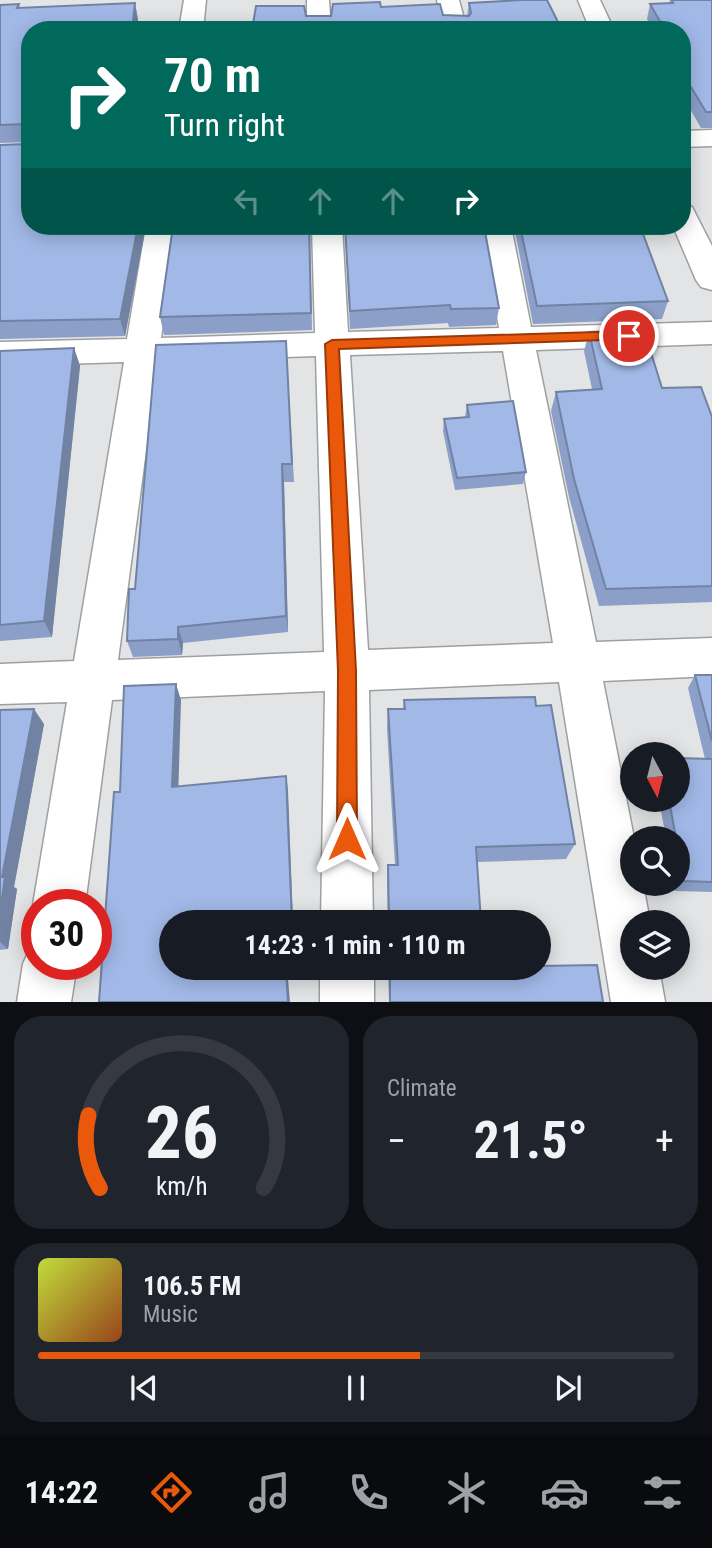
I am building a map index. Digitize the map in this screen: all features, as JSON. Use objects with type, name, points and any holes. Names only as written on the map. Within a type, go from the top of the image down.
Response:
[{"type":"street","points":[[192,21],[195,0]]},
{"type":"street","points":[[318,0],[319,21]]},
{"type":"street","points":[[448,0],[452,21]]},
{"type":"street","points":[[589,0],[598,21]]},
{"type":"street","points":[[691,139],[712,138]]},
{"type":"street","points":[[691,233],[712,280]]},
{"type":"street","points":[[61,889],[160,235]]},
{"type":"street","points":[[327,235],[347,671],[347,910]]},
{"type":"street","points":[[498,235],[519,339],[638,1002]]},
{"type":"street","points":[[0,354],[712,333]]},
{"type":"street","points":[[0,684],[712,657]]},
{"type":"street","points":[[44,1002],[47,980]]},
{"type":"street","points":[[347,980],[347,1002]]},
{"type":"building","points":[[547,0],[558,21],[254,21],[256,6],[304,6],[306,16],[331,16],[333,4],[380,2],[381,7],[440,4],[443,15],[469,16],[469,3]]},
{"type":"building","points":[[672,0],[712,0],[712,112],[706,112],[691,87],[691,21],[660,21],[650,4],[673,3]]},
{"type":"building","points":[[135,3],[133,21],[21,21],[21,124],[0,125],[0,5],[19,4],[17,8]]},
{"type":"building","points":[[21,144],[21,235],[136,235],[120,319],[0,321],[0,145]]},
{"type":"building","points":[[172,235],[309,235],[311,313],[160,317]]},
{"type":"building","points":[[346,235],[486,235],[499,308],[451,309],[450,305],[350,311]]},
{"type":"building","points":[[522,235],[643,235],[668,301],[537,306]]},
{"type":"building","points":[[644,330],[662,388],[701,387],[712,417],[712,586],[606,589],[574,479],[556,392],[602,389],[589,332]]},
{"type":"building","points":[[286,341],[292,464],[282,464],[286,616],[178,627],[178,639],[127,641],[129,589],[135,589],[156,345]]},
{"type":"building","points":[[74,348],[44,621],[0,625],[0,351]]},
{"type":"building","points":[[513,401],[526,472],[457,478],[444,419],[469,417],[467,405]]},
{"type":"building","points":[[695,675],[712,675],[712,741]]},
{"type":"building","points":[[176,684],[172,787],[286,776],[292,910],[159,910],[159,980],[287,980],[288,1002],[99,1002],[101,980],[112,980],[112,889],[107,889],[114,792],[120,792],[124,686]]},
{"type":"building","points":[[535,697],[536,706],[551,705],[575,844],[476,847],[480,910],[389,910],[388,865],[398,865],[388,709],[405,709],[404,700]]},
{"type":"building","points":[[34,709],[2,877],[5,877],[0,912],[0,710]]},
{"type":"building","points":[[690,758],[712,759],[712,882],[690,881],[690,826],[674,826],[671,812],[690,812]]},
{"type":"building","points":[[597,965],[603,1002],[390,1002],[390,980],[551,980],[551,966]]},
{"type":"route","points":[[347,839],[347,671],[332,344],[629,336]]}]
